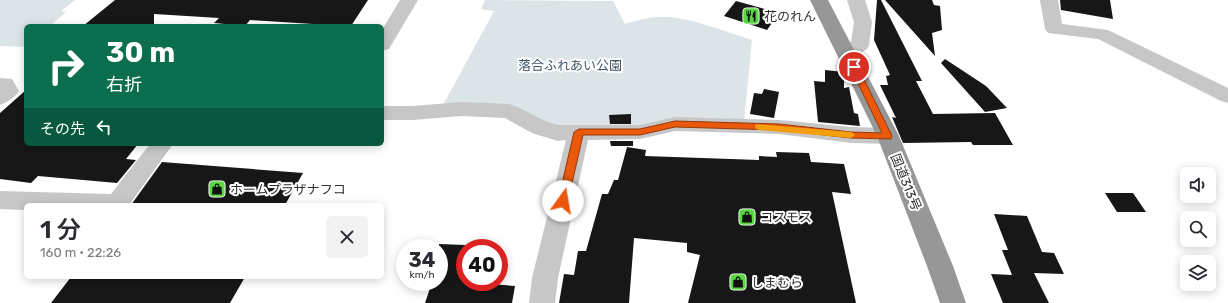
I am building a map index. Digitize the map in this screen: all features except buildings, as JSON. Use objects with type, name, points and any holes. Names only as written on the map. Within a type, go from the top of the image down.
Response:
[{"type":"highway","name":"国道313号","points":[[819,0],[888,136],[940,266],[953,303]]},
{"type":"street","points":[[384,43],[409,0]]},
{"type":"street","points":[[847,53],[860,45],[863,22],[856,0]]},
{"type":"street","points":[[1049,0],[1054,29],[1102,34],[1228,96]]},
{"type":"street","points":[[1204,84],[1212,76],[1228,79]]},
{"type":"street","points":[[0,84],[5,84],[8,91],[0,98]]},
{"type":"street","points":[[384,113],[461,110],[509,111],[540,128],[558,133],[640,132],[675,124],[779,127],[851,135],[888,136]]},
{"type":"street","points":[[542,303],[546,278],[579,132]]},
{"type":"street","points":[[0,200],[117,203],[160,146]]},
{"type":"green space","points":[[0,0],[75,0],[61,11],[66,12],[52,24],[24,24],[24,47],[0,46]]},
{"type":"green space","name":"落合ふれあい公園","points":[[485,0],[613,1],[625,24],[651,18],[677,18],[699,23],[752,40],[744,122],[563,129],[514,109],[442,107],[494,11],[481,9]]},
{"type":"slow traffic","points":[[759,127],[779,127],[851,135]]},
{"type":"place","name":"花のれん","points":[[751,16]]},
{"type":"place","name":"ホームプラザナフコ","points":[[217,189]]},
{"type":"place","name":"コスモス","points":[[747,217]]},
{"type":"place","name":"しまむら","points":[[738,282]]},
{"type":"route","points":[[563,201],[579,132],[640,132],[675,124],[779,127],[851,135],[888,136],[854,67]]}]
